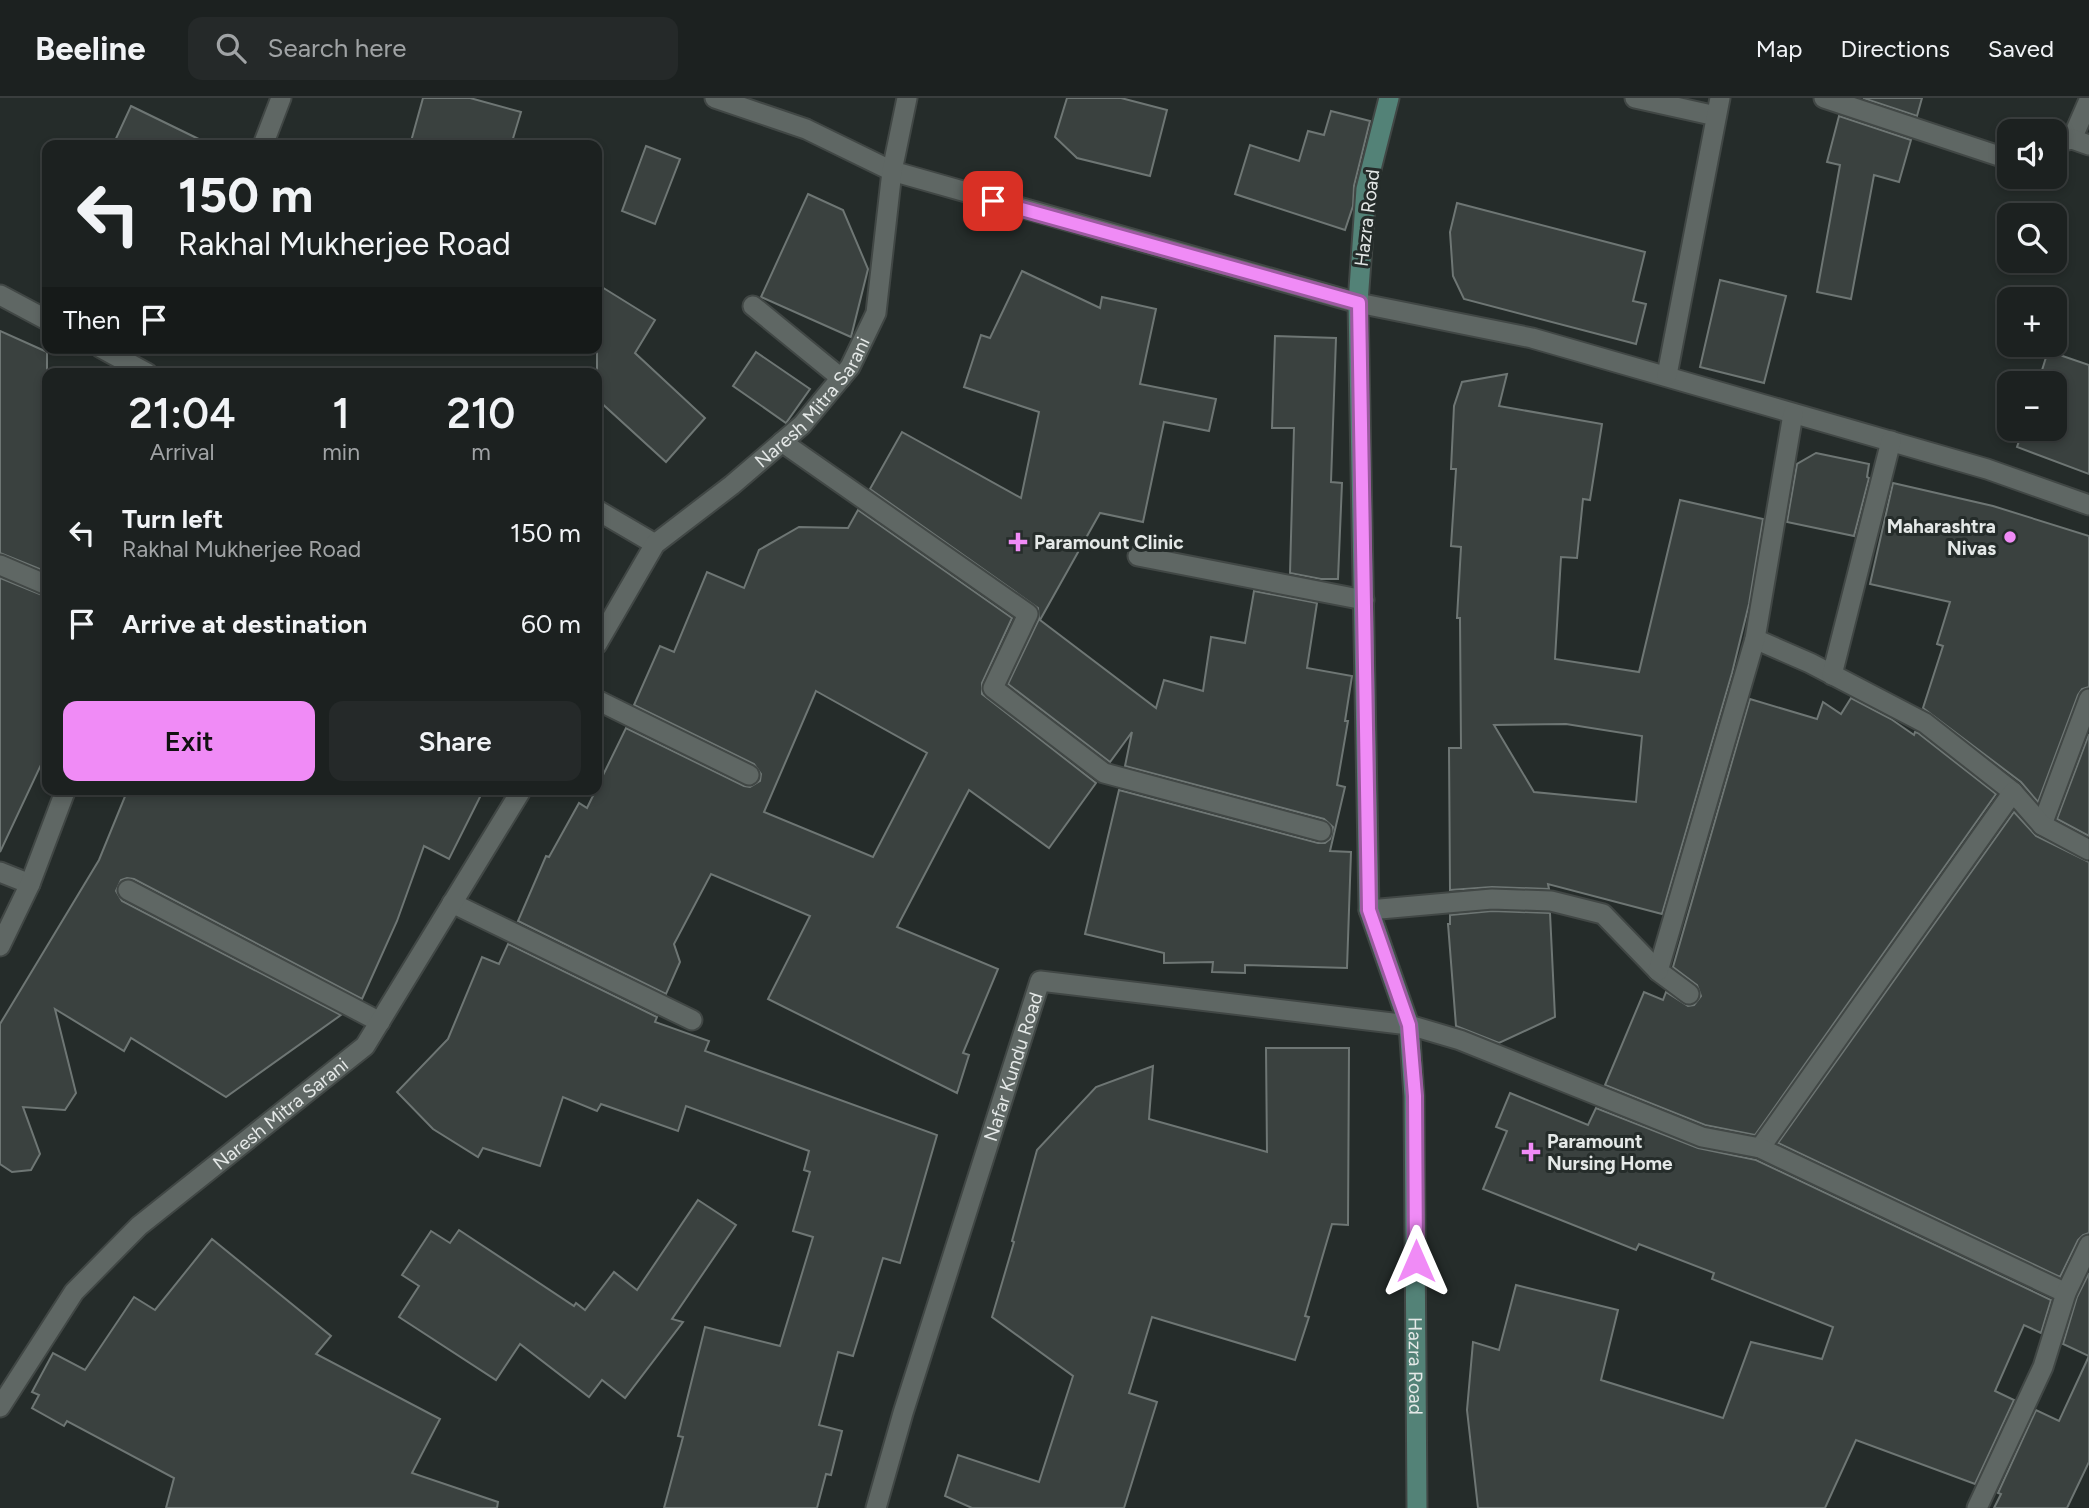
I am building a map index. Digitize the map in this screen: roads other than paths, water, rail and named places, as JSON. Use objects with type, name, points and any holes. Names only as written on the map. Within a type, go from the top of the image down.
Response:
[{"type":"main road","name":"Hazra Road","points":[[1389,98],[1366,189],[1359,303],[1369,910],[1409,1025],[1415,1096],[1417,1508]]},
{"type":"street","points":[[265,140],[281,98]]},
{"type":"street","points":[[715,98],[806,129],[892,171],[1359,303],[1532,338],[1667,375],[1987,469],[2089,505]]},
{"type":"street","name":"Naresh Mitra Sarani","points":[[602,635],[655,544],[732,485],[802,425],[850,367],[876,313],[892,171],[907,98]]},
{"type":"street","points":[[1635,98],[1718,107],[1667,375]]},
{"type":"street","points":[[1824,98],[1997,155]]},
{"type":"street","points":[[2072,142],[2089,100]]},
{"type":"street","points":[[0,295],[42,317]]},
{"type":"street","points":[[753,306],[841,378]]},
{"type":"street","points":[[112,354],[138,368]]},
{"type":"street","points":[[1658,971],[1755,639],[1793,414]]},
{"type":"street","points":[[782,442],[1028,614],[993,688],[1104,773],[1321,831]]},
{"type":"street","points":[[1832,675],[1891,442]]},
{"type":"street","points":[[602,513],[655,544]]},
{"type":"street","points":[[1138,556],[1364,600]]},
{"type":"street","points":[[0,565],[42,582]]},
{"type":"street","points":[[1755,639],[1925,723],[2013,792],[2042,825],[2089,850]]},
{"type":"street","points":[[602,702],[749,775]]},
{"type":"street","points":[[2042,825],[2088,705]]},
{"type":"street","points":[[1760,1149],[1846,1024],[2013,792]]},
{"type":"street","points":[[0,946],[30,884],[64,795]]},
{"type":"street","name":"Naresh Mitra Sarani","points":[[0,1407],[74,1292],[139,1226],[365,1046],[518,795]]},
{"type":"street","points":[[0,872],[30,884]]},
{"type":"street","points":[[128,890],[380,1022]]},
{"type":"street","points":[[1369,910],[1492,899],[1551,901],[1604,914],[1658,971],[1689,994]]},
{"type":"street","points":[[452,903],[692,1020]]},
{"type":"street","name":"Nafar Kundu Road","points":[[876,1508],[903,1413],[1040,981],[1409,1025]]},
{"type":"street","points":[[1409,1025],[1460,1040],[1702,1137],[1760,1149],[2066,1293]]},
{"type":"street","points":[[1977,1508],[2043,1367],[2066,1293],[2089,1245]]},
{"type":"place","name":"Maharashtra Nivas","points":[[2010,537]]},
{"type":"place","name":"Paramount Clinic","points":[[1018,542]]},
{"type":"place","name":"Paramount Nursing Home","points":[[1531,1152]]}]
